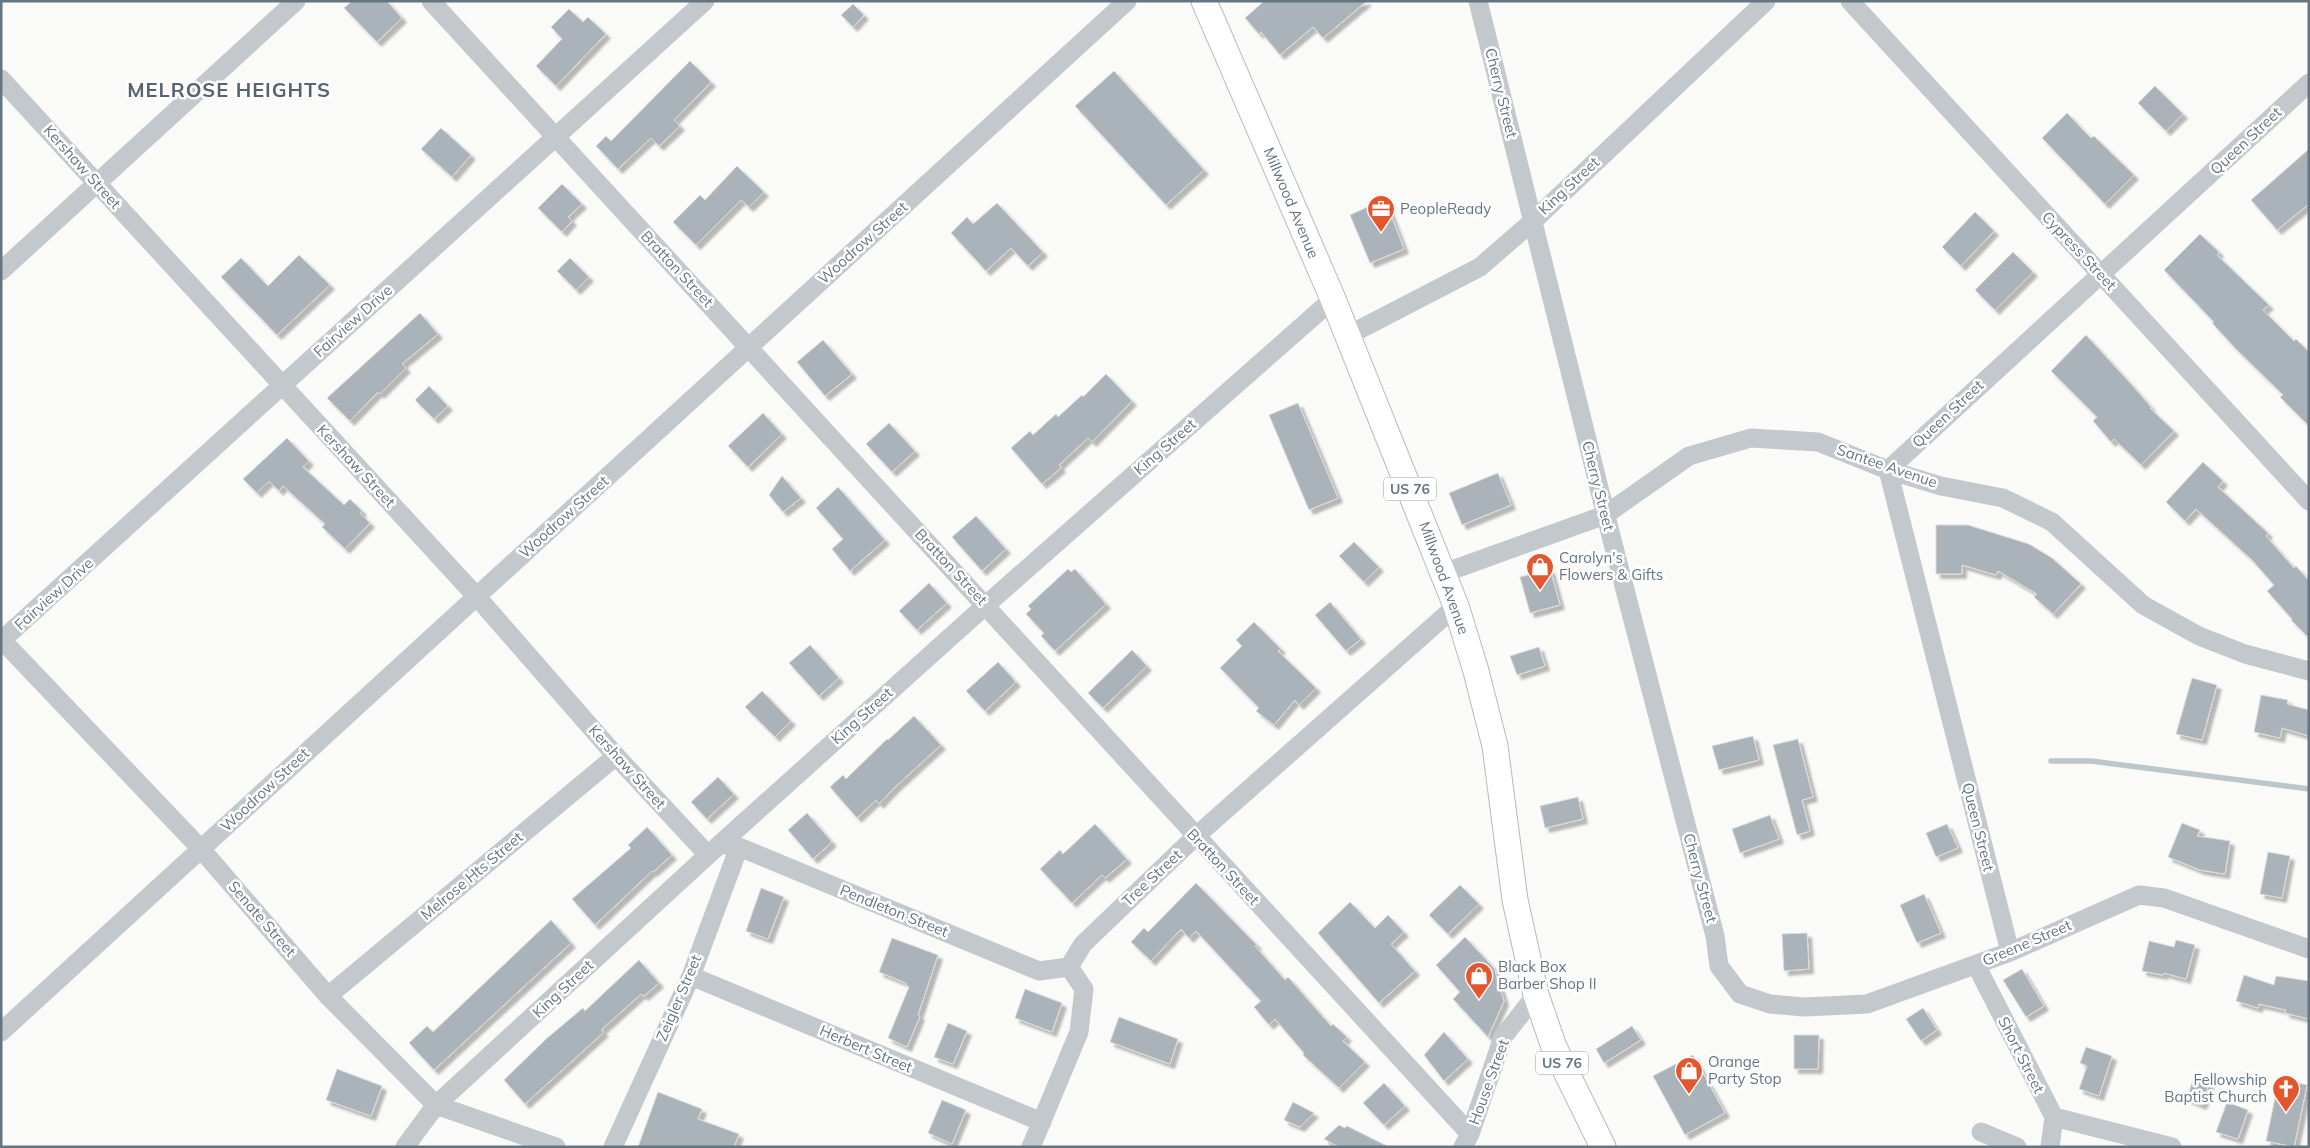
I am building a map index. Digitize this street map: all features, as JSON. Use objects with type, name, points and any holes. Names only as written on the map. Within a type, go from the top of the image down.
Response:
[{"type":"main road","name":"Millwood Avenue","points":[[1204,1],[1333,299],[1456,606],[1476,671],[1495,746],[1515,900],[1536,995],[1554,1047],[1603,1147]]},
{"type":"street","points":[[1,271],[296,1]]},
{"type":"street","name":"Bratton Street","points":[[431,1],[986,605],[1467,1140]]},
{"type":"street","name":"Fairview Drive","points":[[2,640],[705,1]]},
{"type":"street","name":"Woodrow Street","points":[[1,1032],[1127,1]]},
{"type":"street","name":"Cherry Street","points":[[1478,1],[1606,515],[1715,936],[1719,966],[1740,994]]},
{"type":"street","name":"King Street","points":[[1347,336],[1480,268],[1533,221],[1766,1]]},
{"type":"street","name":"Cypress Street","points":[[1850,1],[2309,501]]},
{"type":"street","name":"Kershaw Street","points":[[1,79],[477,597],[616,756],[714,849]]},
{"type":"street","name":"Queen Street","points":[[2010,952],[1888,470],[2309,84]]},
{"type":"street","name":"King Street","points":[[405,1147],[436,1106],[714,849],[986,605],[1333,299]]},
{"type":"street","name":"Santee Avenue","points":[[1444,573],[1606,515],[1689,456],[1751,438],[1818,442],[1888,470],[1941,486],[2003,498],[2052,522],[2143,605],[2199,636],[2245,654],[2309,671]]},
{"type":"street","name":"Tree Street","points":[[1069,967],[1082,944],[1195,837],[1456,606]]},
{"type":"street","name":"Senate Street","points":[[2,640],[201,849],[328,996],[436,1106],[556,1147]]},
{"type":"street","name":"Melrose Hts Street","points":[[328,996],[616,756]]},
{"type":"street","name":"Pendleton Street","points":[[714,849],[739,847],[1039,971],[1069,967]]},
{"type":"street","name":"Zeigler Street","points":[[613,1147],[691,976],[739,847]]},
{"type":"street","name":"Greene Street","points":[[1740,994],[1770,1004],[1804,1007],[1867,1004],[2010,952],[2139,894],[2164,898],[2309,949]]},
{"type":"street","name":"Short Street","points":[[1976,965],[2054,1117]]},
{"type":"street","points":[[1031,1147],[1079,1032],[1084,989],[1069,967]]},
{"type":"street","name":"Herbert Street","points":[[691,976],[1042,1122]]},
{"type":"street","name":"House Street","points":[[1467,1140],[1503,1037],[1536,995]]},
{"type":"street","points":[[2050,1147],[2054,1117],[2172,1147]]},
{"type":"street","points":[[1981,1132],[2017,1147]]},
{"type":"building","points":[[352,1],[387,1],[402,18],[377,42],[344,8]]},
{"type":"building","points":[[1264,1],[1367,1],[1323,38],[1313,27],[1280,55],[1261,32],[1259,34],[1245,18]]},
{"type":"building","points":[[853,4],[864,15],[853,27],[841,15]]},
{"type":"building","points":[[569,9],[583,22],[588,17],[606,34],[556,86],[536,66],[562,39],[551,27]]},
{"type":"building","points":[[690,61],[711,82],[674,120],[680,126],[659,146],[651,138],[618,169],[596,146],[606,136],[611,141]]},
{"type":"building","points":[[1114,71],[1204,170],[1166,205],[1075,106]]},
{"type":"building","points":[[2155,86],[2183,114],[2166,131],[2138,103]]},
{"type":"building","points":[[2067,113],[2091,138],[2094,136],[2134,175],[2105,204],[2042,138]]},
{"type":"building","points":[[441,128],[471,155],[452,177],[421,149]]},
{"type":"building","points":[[2309,149],[2309,204],[2277,230],[2251,200]]},
{"type":"building","points":[[737,166],[764,192],[749,207],[741,200],[696,245],[673,222],[700,195],[705,200]]},
{"type":"building","points":[[562,184],[582,204],[568,217],[572,221],[562,232],[538,208]]},
{"type":"building","name":"PeopleReady","points":[[1385,199],[1404,249],[1370,263],[1350,215]]},
{"type":"building","points":[[997,203],[1043,252],[1028,266],[1011,248],[986,271],[951,233],[967,217],[973,224]]},
{"type":"building","points":[[1975,212],[1994,231],[1961,266],[1942,247]]},
{"type":"building","points":[[2200,234],[2219,252],[2217,255],[2269,305],[2263,310],[2294,341],[2296,339],[2309,352],[2309,426],[2280,397],[2283,395],[2236,349],[2212,323],[2214,322],[2164,270]]},
{"type":"building","points":[[2013,252],[2033,272],[1995,310],[1975,290]]},
{"type":"building","points":[[299,255],[330,285],[277,335],[221,277],[241,258],[268,286]]},
{"type":"building","points":[[570,258],[589,277],[576,290],[557,271]]},
{"type":"building","points":[[420,313],[438,334],[402,364],[406,368],[380,394],[378,392],[350,421],[327,398]]},
{"type":"building","points":[[2086,335],[2131,384],[2150,408],[2174,431],[2141,465],[2114,439],[2111,442],[2093,421],[2097,417],[2051,371]]},
{"type":"building","points":[[823,340],[852,374],[825,396],[797,362]]},
{"type":"building","points":[[1106,374],[1132,401],[1092,442],[1088,438],[1059,465],[1061,468],[1042,484],[1011,448],[1030,431],[1033,435],[1056,414],[1058,417],[1082,395],[1083,397]]},
{"type":"building","points":[[429,386],[448,406],[434,419],[415,400]]},
{"type":"building","points":[[1298,403],[1338,498],[1309,510],[1269,415]]},
{"type":"building","points":[[763,413],[782,434],[748,467],[728,446]]},
{"type":"building","points":[[889,423],[915,451],[892,472],[866,444]]},
{"type":"building","points":[[287,438],[309,461],[303,467],[344,505],[350,499],[362,511],[360,513],[370,523],[345,549],[322,527],[325,524],[283,486],[279,491],[269,481],[257,493],[243,479]]},
{"type":"building","points":[[2203,462],[2223,481],[2218,487],[2268,533],[2266,536],[2294,568],[2296,566],[2309,581],[2309,638],[2267,591],[2274,585],[2252,560],[2196,509],[2185,521],[2166,502]]},
{"type":"building","points":[[1498,473],[1511,505],[1462,525],[1449,493]]},
{"type":"building","points":[[782,476],[801,498],[783,512],[769,495]]},
{"type":"building","points":[[838,487],[885,540],[850,571],[832,549],[843,539],[816,508]]},
{"type":"building","points":[[976,516],[1006,549],[982,571],[952,537]]},
{"type":"building","points":[[1936,525],[1968,525],[2029,544],[2052,558],[2081,584],[2053,614],[2034,597],[2037,594],[1998,571],[1996,575],[1962,565],[1962,574],[1936,574]]},
{"type":"building","points":[[1354,542],[1379,567],[1364,582],[1339,556]]},
{"type":"building","points":[[1068,569],[1071,572],[1075,569],[1106,604],[1055,651],[1041,636],[1044,633],[1026,614],[1031,609],[1028,606]]},
{"type":"building","name":"Carolyn's Flowers & Gifts","points":[[1550,569],[1560,605],[1530,613],[1520,577]]},
{"type":"building","points":[[929,583],[947,603],[917,630],[899,611]]},
{"type":"building","points":[[1330,602],[1361,639],[1346,651],[1315,615]]},
{"type":"building","points":[[1254,622],[1281,649],[1278,651],[1316,688],[1299,705],[1295,700],[1274,725],[1256,711],[1259,708],[1220,668],[1242,646],[1236,640]]},
{"type":"building","points":[[810,645],[839,678],[819,696],[789,663]]},
{"type":"building","points":[[1539,647],[1545,666],[1517,675],[1510,656]]},
{"type":"building","points":[[1132,650],[1147,666],[1103,708],[1088,693]]},
{"type":"building","points":[[998,662],[1016,682],[985,711],[966,691]]},
{"type":"building","points":[[2192,678],[2217,685],[2202,740],[2176,734]]},
{"type":"building","points":[[762,691],[791,721],[775,737],[745,707]]},
{"type":"building","points":[[2261,695],[2288,700],[2287,704],[2309,710],[2309,736],[2282,728],[2280,738],[2254,732]]},
{"type":"building","points":[[914,716],[941,745],[879,804],[876,800],[857,818],[830,787],[843,775],[846,779]]},
{"type":"building","points":[[1753,736],[1759,760],[1719,770],[1712,746]]},
{"type":"building","points":[[1798,739],[1813,797],[1802,800],[1810,831],[1797,835],[1773,745]]},
{"type":"building","points":[[718,777],[734,794],[707,819],[691,802]]},
{"type":"building","points":[[1578,797],[1583,819],[1545,828],[1540,806]]},
{"type":"building","points":[[807,813],[832,842],[813,859],[788,830]]},
{"type":"building","points":[[1770,815],[1779,839],[1740,853],[1732,829]]},
{"type":"building","points":[[2182,823],[2200,830],[2197,836],[2230,841],[2225,874],[2200,870],[2168,857]]},
{"type":"building","points":[[1095,824],[1127,859],[1105,878],[1102,875],[1072,903],[1040,869],[1060,850],[1063,854]]},
{"type":"building","points":[[1947,824],[1958,848],[1936,857],[1926,833]]},
{"type":"building","points":[[647,827],[672,855],[652,871],[595,925],[572,899],[631,848],[628,845]]},
{"type":"building","points":[[2268,852],[2290,856],[2282,898],[2260,894]]},
{"type":"building","points":[[1196,883],[1257,945],[1255,946],[1285,980],[1288,977],[1331,1026],[1333,1024],[1347,1037],[1343,1041],[1365,1062],[1339,1088],[1303,1055],[1304,1053],[1275,1019],[1269,1025],[1254,1007],[1261,1001],[1196,931],[1189,938],[1181,929],[1151,961],[1131,942],[1144,928],[1148,932]]},
{"type":"building","points":[[1460,885],[1479,904],[1448,934],[1429,915]]},
{"type":"building","points":[[761,888],[784,897],[768,939],[746,931]]},
{"type":"building","points":[[1924,894],[1941,933],[1917,943],[1900,905]]},
{"type":"building","points":[[1350,902],[1375,928],[1388,915],[1404,932],[1391,944],[1415,971],[1379,1003],[1318,933]]},
{"type":"building","points":[[551,920],[571,943],[434,1070],[409,1043],[427,1026],[433,1032]]},
{"type":"building","points":[[1807,933],[1809,969],[1784,971],[1782,934]]},
{"type":"building","points":[[1465,937],[1494,968],[1504,1001],[1488,1037],[1453,999],[1460,992],[1436,965]]},
{"type":"building","points":[[892,938],[938,955],[918,1015],[920,1016],[907,1047],[888,1038],[909,987],[906,983],[879,972]]},
{"type":"building","points":[[2176,940],[2195,945],[2186,979],[2164,973],[2163,975],[2142,971],[2149,941],[2174,947]]},
{"type":"building","points":[[639,960],[659,983],[644,996],[641,994],[601,1030],[604,1032],[525,1104],[504,1080],[546,1039],[583,1008],[585,1011]]},
{"type":"building","points":[[2022,969],[2044,1006],[2026,1017],[2003,980]]},
{"type":"building","points":[[2244,975],[2274,985],[2276,976],[2309,981],[2309,1019],[2285,1013],[2286,1010],[2259,1004],[2258,1008],[2236,1001]]},
{"type":"building","points":[[1025,989],[1062,1003],[1052,1032],[1015,1018]]},
{"type":"building","points":[[1923,1008],[1937,1030],[1921,1041],[1906,1019]]},
{"type":"building","points":[[1119,1017],[1178,1039],[1170,1064],[1110,1042]]},
{"type":"building","points":[[948,1023],[967,1031],[953,1064],[934,1057]]},
{"type":"building","points":[[1632,1026],[1641,1040],[1604,1063],[1596,1049]]},
{"type":"building","points":[[1444,1032],[1468,1059],[1444,1081],[1424,1055]]},
{"type":"building","points":[[1794,1035],[1819,1035],[1818,1069],[1794,1069]]},
{"type":"building","points":[[2086,1047],[2112,1056],[2099,1096],[2079,1089],[2087,1066],[2080,1063]]},
{"type":"building","name":"Orange Party Stop","points":[[1693,1055],[1725,1113],[1685,1135],[1653,1076]]},
{"type":"building","points":[[337,1069],[382,1086],[371,1116],[326,1100]]},
{"type":"building","points":[[2194,1076],[2210,1081],[2202,1105],[2187,1099]]},
{"type":"building","name":"Fellowship Baptist Church","points":[[2279,1079],[2307,1085],[2294,1147],[2266,1141]]},
{"type":"building","points":[[1384,1083],[1405,1106],[1384,1125],[1363,1103]]},
{"type":"building","points":[[658,1092],[702,1109],[698,1119],[739,1134],[734,1147],[638,1147]]},
{"type":"building","points":[[942,1100],[966,1110],[952,1144],[928,1133]]},
{"type":"building","points":[[1293,1102],[1314,1113],[1300,1127],[1284,1120]]},
{"type":"building","points":[[2227,1102],[2248,1110],[2238,1139],[2216,1132]]},
{"type":"building","points":[[1339,1125],[1345,1128],[1347,1126],[1389,1147],[1339,1147],[1324,1139]]},
{"type":"waterway","points":[[2051,761],[2091,761],[2309,789]]},
{"type":"place","name":"PeopleReady","points":[[1381,233]]},
{"type":"place","name":"Carolyn's Flowers & Gifts","points":[[1540,591]]},
{"type":"place","name":"Black Box Barber Shop II","points":[[1479,1000]]},
{"type":"place","name":"Orange Party Stop","points":[[1689,1095]]},
{"type":"place","name":"Fellowship Baptist Church","points":[[2286,1113]]},
{"type":"district","name":"MELROSE HEIGHTS","points":[[229,90]]}]
